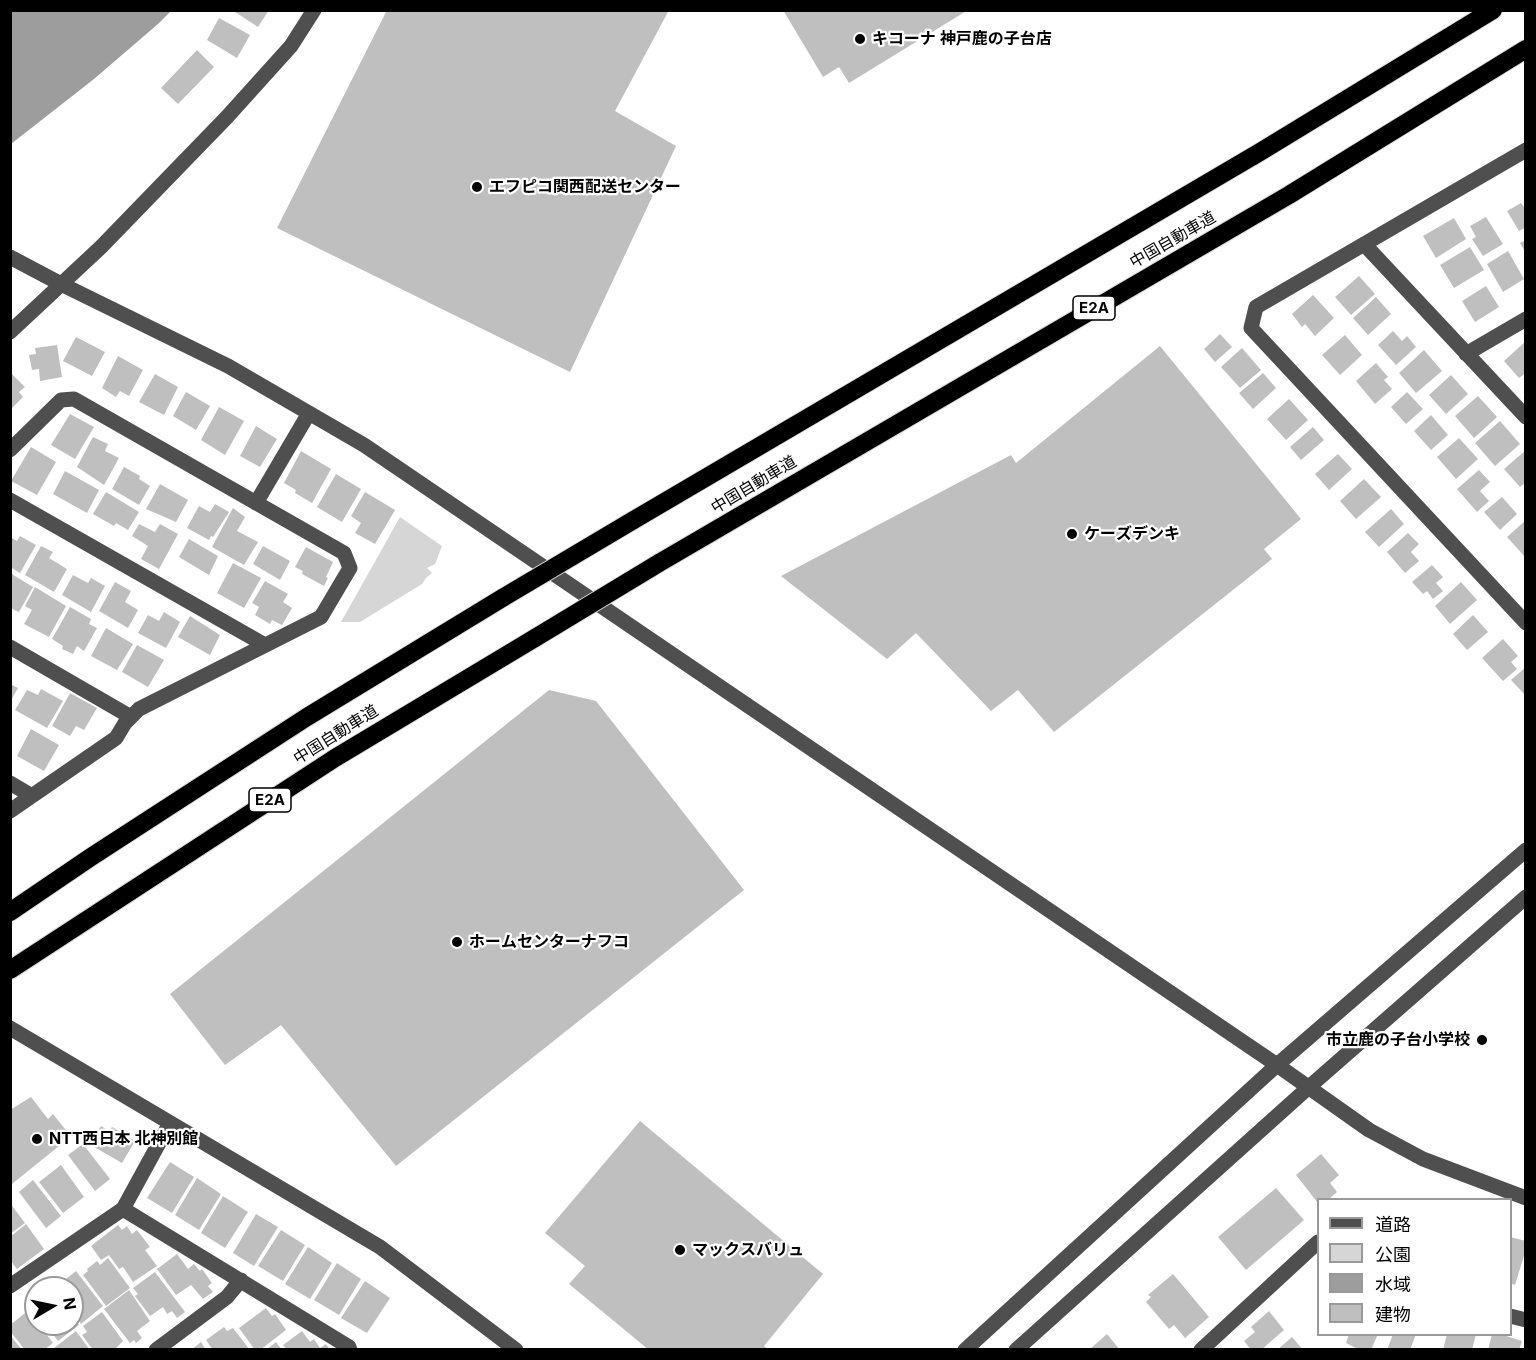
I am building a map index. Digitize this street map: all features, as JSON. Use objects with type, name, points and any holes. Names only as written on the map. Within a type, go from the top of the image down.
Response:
[{"type":"highway","name":"中国自動車道","points":[[10,912],[307,717],[504,597],[1260,152],[1493,10]]},
{"type":"highway","name":"中国自動車道","points":[[10,970],[335,758],[659,564],[1289,195],[1526,49]]},
{"type":"street","points":[[10,332],[117,231],[227,117],[291,46],[314,10]]},
{"type":"street","points":[[1526,150],[1256,307],[1251,328],[1526,623]]},
{"type":"street","points":[[1364,244],[1526,417]]},
{"type":"street","points":[[10,257],[228,366],[364,445],[1310,1087],[1369,1130],[1423,1159],[1526,1198]]},
{"type":"street","points":[[1466,354],[1526,319]]},
{"type":"street","points":[[10,450],[61,400],[74,399],[344,554],[350,567],[321,617],[139,709],[116,738],[10,811]]},
{"type":"street","points":[[256,503],[309,413]]},
{"type":"street","points":[[10,500],[265,645]]},
{"type":"street","points":[[10,647],[131,717]]},
{"type":"street","points":[[10,783],[32,796]]},
{"type":"street","points":[[965,1350],[1277,1065],[1526,850]]},
{"type":"street","points":[[1016,1350],[1526,897]]},
{"type":"street","points":[[11,1028],[380,1247],[516,1350]]},
{"type":"street","points":[[10,1286],[123,1209],[170,1123]]},
{"type":"street","points":[[123,1209],[349,1347],[350,1350]]},
{"type":"street","points":[[1201,1350],[1317,1243]]},
{"type":"street","points":[[156,1350],[226,1297],[241,1280]]},
{"type":"green space","points":[[400,517],[442,546],[435,564],[427,568],[432,573],[422,584],[360,622],[341,622]]},
{"type":"water","points":[[11,10],[171,11],[94,79],[11,144]]},
{"type":"building","points":[[232,10],[269,10],[258,27]]},
{"type":"building","name":"エフピコ関西配送センター","points":[[387,10],[669,10],[615,111],[676,146],[570,372],[277,228]]},
{"type":"building","name":"キコーナ 神戸鹿の子台店","points":[[783,10],[968,10],[849,83],[839,67],[823,77]]},
{"type":"building","points":[[219,18],[250,35],[237,58],[207,40]]},
{"type":"building","points":[[197,50],[214,67],[178,104],[161,88]]},
{"type":"building","points":[[1521,203],[1526,210],[1526,227],[1519,231],[1507,211]]},
{"type":"building","points":[[1486,217],[1503,244],[1483,256],[1472,239],[1476,237],[1470,226]]},
{"type":"building","points":[[1454,218],[1466,239],[1436,258],[1423,236]]},
{"type":"building","points":[[1526,240],[1526,253],[1520,243]]},
{"type":"building","points":[[1470,247],[1484,270],[1454,288],[1440,265]]},
{"type":"building","points":[[1508,251],[1524,279],[1503,292],[1487,264]]},
{"type":"building","points":[[1359,276],[1375,294],[1351,315],[1335,297]]},
{"type":"building","points":[[1486,286],[1499,307],[1475,322],[1462,301]]},
{"type":"building","points":[[1313,295],[1334,318],[1315,336],[1305,324],[1302,327],[1292,314]]},
{"type":"building","points":[[1376,297],[1391,314],[1368,335],[1353,318]]},
{"type":"building","points":[[1393,331],[1402,341],[1407,336],[1416,347],[1396,365],[1378,345]]},
{"type":"building","points":[[1220,334],[1232,347],[1215,362],[1204,349]]},
{"type":"building","points":[[1345,335],[1362,355],[1340,375],[1322,355]]},
{"type":"building","points":[[76,337],[105,352],[92,376],[63,361]]},
{"type":"building","points":[[1526,341],[1526,373],[1519,378],[1504,361]]},
{"type":"building","points":[[57,345],[62,377],[40,381],[39,369],[32,370],[29,355],[36,354],[35,348]]},
{"type":"building","name":"ケーズデンキ","points":[[1160,346],[1301,519],[1264,549],[1272,559],[1054,732],[1018,690],[991,711],[916,633],[887,659],[781,576],[1011,455],[1016,463]]},
{"type":"building","points":[[1242,348],[1261,370],[1240,388],[1221,367]]},
{"type":"building","points":[[1424,350],[1442,371],[1416,393],[1399,373]]},
{"type":"building","points":[[118,356],[143,370],[129,396],[120,391],[116,397],[102,388]]},
{"type":"building","points":[[1376,363],[1388,377],[1384,380],[1392,389],[1375,404],[1356,381]]},
{"type":"building","points":[[10,372],[25,387],[19,392],[23,397],[10,410]]},
{"type":"building","points":[[1263,373],[1276,388],[1253,409],[1239,393]]},
{"type":"building","points":[[155,374],[178,387],[164,415],[139,402]]},
{"type":"building","points":[[1451,375],[1468,394],[1446,414],[1429,395]]},
{"type":"building","points":[[186,392],[210,406],[196,430],[173,416]]},
{"type":"building","points":[[1407,392],[1423,409],[1406,424],[1391,407]]},
{"type":"building","points":[[1478,396],[1497,417],[1474,438],[1455,416]]},
{"type":"building","points":[[1289,399],[1308,420],[1286,440],[1267,419]]},
{"type":"building","points":[[219,407],[244,421],[225,455],[201,440]]},
{"type":"building","points":[[70,414],[94,427],[75,459],[51,445]]},
{"type":"building","points":[[1431,415],[1448,435],[1431,450],[1414,431]]},
{"type":"building","points":[[1500,421],[1520,444],[1495,466],[1475,443]]},
{"type":"building","points":[[256,426],[277,439],[260,467],[240,456]]},
{"type":"building","points":[[1313,427],[1324,440],[1301,460],[1290,447]]},
{"type":"building","points":[[93,437],[108,444],[105,451],[119,458],[104,485],[77,467]]},
{"type":"building","points":[[1459,438],[1478,459],[1456,479],[1437,457]]},
{"type":"building","points":[[31,447],[56,462],[37,495],[11,481]]},
{"type":"building","points":[[1526,450],[1526,482],[1520,487],[1504,469]]},
{"type":"building","points":[[301,451],[331,469],[312,503],[284,483]]},
{"type":"building","points":[[1338,454],[1352,469],[1329,490],[1315,474]]},
{"type":"building","points":[[124,467],[140,476],[139,479],[150,486],[139,505],[112,489]]},
{"type":"building","points":[[1479,470],[1490,482],[1480,491],[1489,501],[1477,512],[1457,489]]},
{"type":"building","points":[[65,471],[99,490],[87,513],[53,494]]},
{"type":"building","points":[[336,474],[361,489],[342,522],[317,507]]},
{"type":"building","points":[[1364,479],[1381,497],[1356,519],[1340,501]]},
{"type":"building","points":[[160,484],[188,500],[176,522],[146,509]]},
{"type":"building","points":[[106,492],[139,512],[128,530],[116,523],[114,526],[93,514]]},
{"type":"building","points":[[365,492],[395,510],[375,544],[355,533],[361,523],[351,516]]},
{"type":"building","points":[[1502,497],[1517,514],[1500,530],[1484,512]]},
{"type":"building","points":[[215,504],[229,512],[213,537],[211,536],[209,540],[187,528],[199,506],[210,512]]},
{"type":"building","points":[[233,508],[245,517],[237,531],[258,542],[244,565],[212,547]]},
{"type":"building","points":[[1391,509],[1404,524],[1379,547],[1365,532]]},
{"type":"building","points":[[1526,520],[1526,558],[1507,537]]},
{"type":"building","points":[[139,524],[155,532],[160,524],[178,534],[159,569],[141,559],[148,546],[132,536]]},
{"type":"building","points":[[1408,533],[1419,544],[1411,552],[1419,561],[1405,573],[1387,552]]},
{"type":"building","points":[[20,536],[36,545],[20,573],[10,567],[10,537],[17,541]]},
{"type":"building","points":[[189,539],[218,556],[209,575],[179,557]]},
{"type":"building","points":[[41,546],[53,552],[49,558],[67,569],[54,592],[25,575]]},
{"type":"building","points":[[263,546],[290,561],[280,580],[253,564]]},
{"type":"building","points":[[306,547],[333,562],[324,586],[302,574],[303,571],[295,567]]},
{"type":"building","points":[[233,563],[261,578],[244,608],[217,593]]},
{"type":"building","points":[[1432,565],[1443,577],[1436,583],[1443,591],[1433,599],[1427,591],[1423,594],[1412,582]]},
{"type":"building","points":[[10,573],[33,587],[19,612],[10,608]]},
{"type":"building","points":[[73,575],[88,583],[91,578],[105,586],[91,612],[62,595]]},
{"type":"building","points":[[265,581],[288,594],[283,602],[292,608],[282,625],[272,620],[270,624],[255,615],[259,607],[252,603]]},
{"type":"building","points":[[115,582],[131,591],[125,602],[138,610],[128,628],[99,611]]},
{"type":"building","points":[[1461,582],[1477,600],[1450,624],[1435,606]]},
{"type":"building","points":[[35,587],[66,606],[49,637],[24,624],[32,610],[25,606]]},
{"type":"building","points":[[70,607],[91,619],[89,624],[97,628],[84,651],[77,646],[73,654],[62,649],[63,646],[52,639]]},
{"type":"building","points":[[164,612],[180,622],[166,648],[138,633],[148,615],[159,621]]},
{"type":"building","points":[[1473,615],[1488,632],[1467,650],[1453,634]]},
{"type":"building","points":[[190,616],[220,635],[210,655],[178,637]]},
{"type":"building","points":[[106,628],[133,644],[117,670],[91,656]]},
{"type":"building","points":[[1503,639],[1518,656],[1511,662],[1517,669],[1503,681],[1482,658]]},
{"type":"building","points":[[137,645],[164,660],[148,687],[122,672]]},
{"type":"building","points":[[1526,667],[1526,696],[1511,680]]},
{"type":"building","points":[[10,684],[18,688],[10,702]]},
{"type":"building","points":[[41,689],[63,701],[47,728],[15,710],[27,690],[38,695]]},
{"type":"building","name":"ホームセンターナフコ","points":[[549,690],[596,701],[744,890],[396,1166],[281,1025],[225,1065],[170,994]]},
{"type":"building","points":[[70,693],[97,708],[84,730],[76,726],[70,736],[52,726]]},
{"type":"building","points":[[31,729],[59,745],[44,771],[17,756]]},
{"type":"building","name":"NTT西日本 北神別館","points":[[31,1097],[48,1119],[53,1114],[69,1134],[57,1143],[59,1146],[12,1184],[10,1110]]},
{"type":"building","name":"マックスバリュ","points":[[640,1121],[823,1274],[764,1346],[768,1350],[649,1350],[569,1284],[585,1266],[545,1233]]},
{"type":"building","points":[[101,1126],[109,1131],[112,1127],[135,1141],[122,1163],[89,1144]]},
{"type":"building","points":[[83,1144],[110,1179],[95,1191],[68,1155]]},
{"type":"building","points":[[1321,1154],[1339,1175],[1330,1183],[1337,1192],[1330,1198],[1317,1198],[1317,1202],[1296,1175]]},
{"type":"building","points":[[170,1162],[194,1177],[172,1213],[147,1198]]},
{"type":"building","points":[[61,1165],[84,1197],[63,1213],[39,1182]]},
{"type":"building","points":[[197,1178],[221,1194],[199,1230],[175,1215]]},
{"type":"building","points":[[33,1180],[61,1216],[46,1228],[19,1192]]},
{"type":"building","points":[[1276,1188],[1304,1220],[1246,1270],[1218,1237]]},
{"type":"building","points":[[223,1196],[248,1212],[225,1248],[201,1233]]},
{"type":"building","points":[[10,1203],[25,1223],[10,1234]]},
{"type":"building","points":[[256,1214],[278,1227],[254,1266],[233,1253]]},
{"type":"building","points":[[26,1224],[44,1249],[17,1269],[10,1260],[10,1237]]},
{"type":"building","points":[[118,1225],[122,1230],[127,1226],[132,1234],[137,1230],[150,1247],[145,1250],[157,1266],[133,1282],[123,1267],[119,1269],[109,1255],[101,1260],[91,1246]]},
{"type":"building","points":[[281,1230],[305,1245],[283,1281],[258,1266]]},
{"type":"building","points":[[1512,1238],[1526,1241],[1526,1249],[1515,1285],[1512,1284]]},
{"type":"building","points":[[308,1247],[332,1263],[310,1299],[285,1284]]},
{"type":"building","points":[[177,1254],[188,1269],[194,1264],[200,1271],[202,1269],[212,1283],[208,1286],[213,1292],[203,1299],[191,1285],[176,1295],[157,1269]]},
{"type":"building","points":[[108,1258],[130,1288],[106,1306],[83,1275],[97,1261],[100,1265]]},
{"type":"building","points":[[337,1263],[361,1279],[339,1315],[314,1300]]},
{"type":"building","points":[[76,1271],[80,1276],[70,1276]]},
{"type":"building","points":[[155,1272],[185,1312],[177,1318],[172,1311],[167,1314],[163,1307],[150,1316],[135,1296],[138,1294],[133,1288]]},
{"type":"building","points":[[1173,1274],[1209,1317],[1185,1338],[1174,1325],[1169,1329],[1146,1302],[1151,1297],[1148,1295]]},
{"type":"building","points":[[84,1281],[103,1306],[84,1322]]},
{"type":"building","points":[[365,1281],[390,1298],[367,1333],[341,1318]]},
{"type":"building","points":[[129,1290],[150,1321],[137,1331],[142,1338],[136,1343],[134,1340],[130,1343],[104,1309]]},
{"type":"building","points":[[266,1308],[272,1316],[275,1314],[286,1330],[260,1350],[255,1350],[239,1328]]},
{"type":"building","points":[[1269,1311],[1284,1330],[1261,1350],[1251,1350],[1244,1341],[1255,1332],[1251,1327]]},
{"type":"building","points":[[102,1312],[123,1341],[114,1350],[93,1350],[83,1336],[87,1332],[84,1325]]},
{"type":"building","points":[[24,1314],[24,1336],[48,1336],[53,1343],[44,1350],[25,1350],[10,1331],[10,1325]]},
{"type":"building","points":[[224,1327],[227,1331],[233,1328],[250,1350],[213,1350],[206,1340]]},
{"type":"building","points":[[302,1331],[310,1342],[314,1339],[320,1348],[326,1344],[330,1350],[287,1350],[283,1345]]},
{"type":"building","points":[[1107,1334],[1120,1350],[1089,1350]]},
{"type":"building","points":[[10,1335],[22,1350],[10,1350]]},
{"type":"building","points":[[54,1336],[65,1336],[58,1341]]},
{"type":"building","points":[[70,1336],[80,1336],[90,1350],[55,1350],[54,1348]]},
{"type":"building","points":[[1348,1336],[1377,1336],[1371,1350],[1360,1350],[1346,1343]]},
{"type":"building","points":[[1392,1336],[1415,1336],[1410,1350],[1387,1350]]},
{"type":"building","points":[[1446,1336],[1476,1336],[1472,1350],[1443,1350]]},
{"type":"building","points":[[1492,1336],[1506,1336],[1522,1341],[1519,1350],[1488,1350]]},
{"type":"building","points":[[1292,1337],[1303,1350],[1277,1350]]},
{"type":"building","points":[[201,1342],[206,1350],[191,1350]]},
{"type":"building","points":[[276,1342],[282,1350],[266,1350]]},
{"type":"place","name":"キコーナ 神戸鹿の子台店","points":[[860,39]]},
{"type":"place","name":"エフピコ関西配送センター","points":[[477,187]]},
{"type":"place","name":"ケーズデンキ","points":[[1072,534]]},
{"type":"place","name":"ホームセンターナフコ","points":[[457,942]]},
{"type":"place","name":"市立鹿の子台小学校","points":[[1482,1040]]},
{"type":"place","name":"NTT西日本 北神別館","points":[[37,1139]]},
{"type":"place","name":"マックスバリュ","points":[[680,1250]]}]
